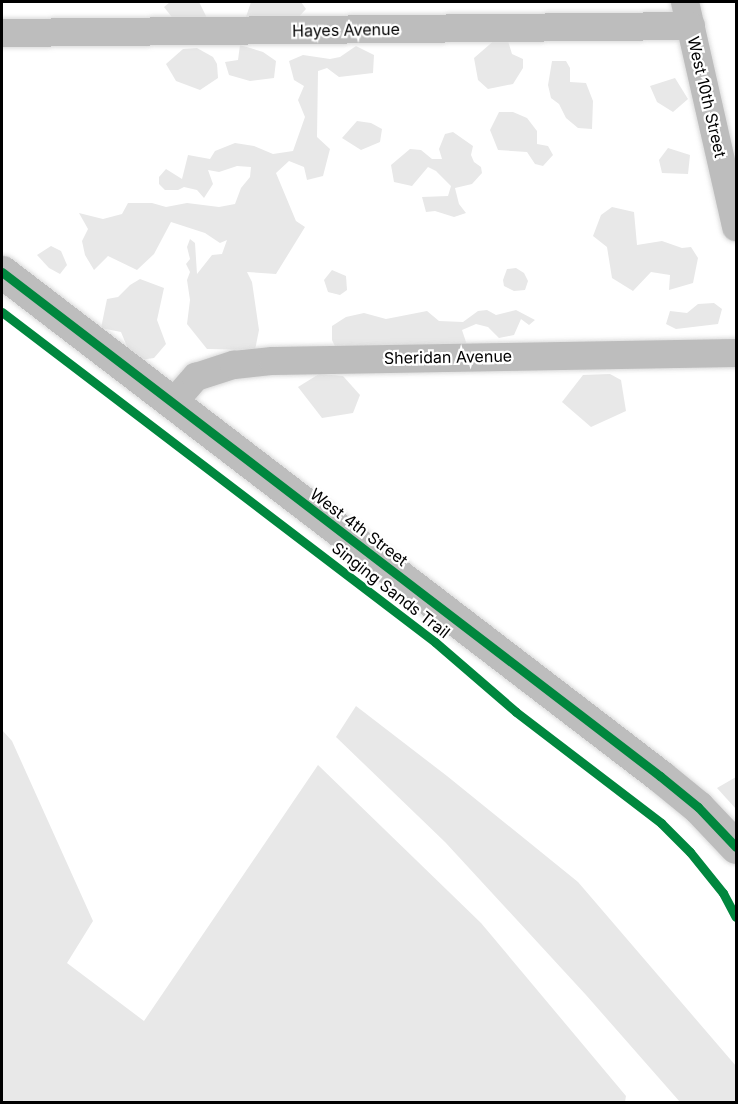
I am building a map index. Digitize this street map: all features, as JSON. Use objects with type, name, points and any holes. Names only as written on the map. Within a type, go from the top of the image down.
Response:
[{"type":"main road","name":"West 4th Street","points":[[2,272],[698,807],[736,847]]},
{"type":"street","name":"Hayes Avenue","points":[[2,33],[688,14]]},
{"type":"street","name":"West 10th Street","points":[[688,14],[736,227]]},
{"type":"street","name":"Sheridan Avenue","points":[[173,404],[196,377],[234,365],[273,361],[736,353]]},
{"type":"shaded area","points":[[170,2],[199,2],[208,20],[178,25],[164,7]]},
{"type":"shaded area","points":[[251,2],[301,2],[306,9],[295,21],[246,17]]},
{"type":"shaded area","points":[[497,38],[508,41],[512,54],[523,59],[523,68],[513,84],[488,89],[478,80],[474,58]]},
{"type":"shaded area","points":[[240,45],[263,52],[276,61],[274,78],[250,81],[229,75],[225,62],[238,60]]},
{"type":"shaded area","points":[[356,46],[374,55],[373,73],[339,77],[327,68],[318,71],[317,137],[330,149],[323,176],[307,180],[304,167],[289,161],[276,173],[296,221],[305,227],[276,274],[247,272],[252,282],[259,330],[255,350],[207,349],[187,324],[190,300],[187,280],[190,272],[186,264],[190,259],[187,247],[190,239],[195,243],[197,274],[212,255],[222,254],[227,240],[220,243],[205,233],[171,222],[154,254],[137,270],[108,256],[94,270],[85,255],[82,241],[88,229],[79,213],[103,219],[122,214],[128,203],[152,203],[166,207],[187,203],[219,207],[235,204],[241,188],[250,177],[251,167],[237,166],[219,172],[208,170],[213,184],[204,198],[197,190],[184,187],[178,190],[165,190],[159,184],[159,177],[166,169],[182,179],[188,155],[210,159],[215,151],[235,143],[254,146],[273,154],[293,151],[305,117],[298,100],[304,86],[294,80],[289,61],[303,55],[330,59],[340,57]]},
{"type":"shaded area","points":[[197,48],[213,57],[217,64],[218,78],[200,90],[176,81],[166,64],[183,49]]},
{"type":"shaded area","points":[[552,61],[566,61],[570,68],[570,82],[586,83],[593,101],[592,129],[578,128],[566,118],[559,104],[551,98],[548,85]]},
{"type":"shaded area","points":[[675,78],[688,99],[673,112],[657,102],[650,86]]},
{"type":"shaded area","points":[[499,112],[513,112],[527,118],[537,131],[537,144],[548,146],[553,155],[543,166],[535,164],[527,152],[498,150],[490,130]]},
{"type":"shaded area","points":[[357,121],[371,123],[382,129],[380,142],[361,150],[342,138]]},
{"type":"shaded area","points":[[453,132],[473,146],[471,155],[474,162],[481,167],[482,173],[472,184],[455,188],[459,204],[466,213],[454,217],[435,211],[426,212],[422,197],[448,196],[451,186],[436,171],[428,167],[412,186],[394,182],[391,165],[410,149],[421,150],[432,159],[442,159],[439,149],[445,134]]},
{"type":"shaded area","points":[[668,148],[690,155],[688,174],[662,173],[659,160]]},
{"type":"shaded area","points":[[612,207],[634,212],[637,245],[662,241],[682,248],[691,247],[698,258],[693,283],[669,290],[670,275],[651,272],[633,291],[612,278],[607,247],[593,236],[601,215]]},
{"type":"shaded area","points":[[51,246],[61,251],[67,265],[60,274],[49,268],[37,255]]},
{"type":"shaded area","points":[[516,268],[524,273],[528,281],[525,290],[514,291],[504,286],[503,280],[507,269]]},
{"type":"shaded area","points":[[332,270],[346,276],[347,290],[340,295],[328,292],[324,280]]},
{"type":"shaded area","points":[[140,279],[164,288],[157,320],[166,344],[154,358],[133,361],[121,332],[101,328],[107,299],[118,297]]},
{"type":"shaded area","points":[[714,303],[722,309],[718,324],[676,329],[666,324],[670,311],[687,313],[698,304]]},
{"type":"shaded area","points":[[487,310],[496,315],[516,310],[535,320],[529,325],[521,319],[514,335],[499,338],[488,327],[476,324],[462,330],[469,351],[339,355],[332,340],[332,326],[346,317],[364,313],[386,319],[427,311],[439,321],[463,322],[478,311]]},
{"type":"shaded area","points":[[319,374],[343,376],[360,395],[353,413],[322,418],[298,387]]},
{"type":"shaded area","points":[[610,374],[621,380],[626,411],[591,427],[562,402],[583,375]]},
{"type":"shaded area","points":[[356,706],[578,882],[736,1066],[736,1102],[680,1102],[586,995],[445,842],[336,737]]},
{"type":"shaded area","points":[[2,730],[12,741],[93,921],[67,963],[144,1021],[318,765],[481,923],[626,1096],[625,1102],[2,1102]]},
{"type":"shaded area","points":[[736,777],[736,809],[717,788]]},
{"type":"cycle path","name":"Singing Sands Trail","points":[[2,272],[660,776],[698,807],[736,847]]},
{"type":"cycle path","name":"Singing Sands Trail","points":[[2,312],[435,642],[516,712],[661,823],[690,852],[723,893],[736,917]]}]
